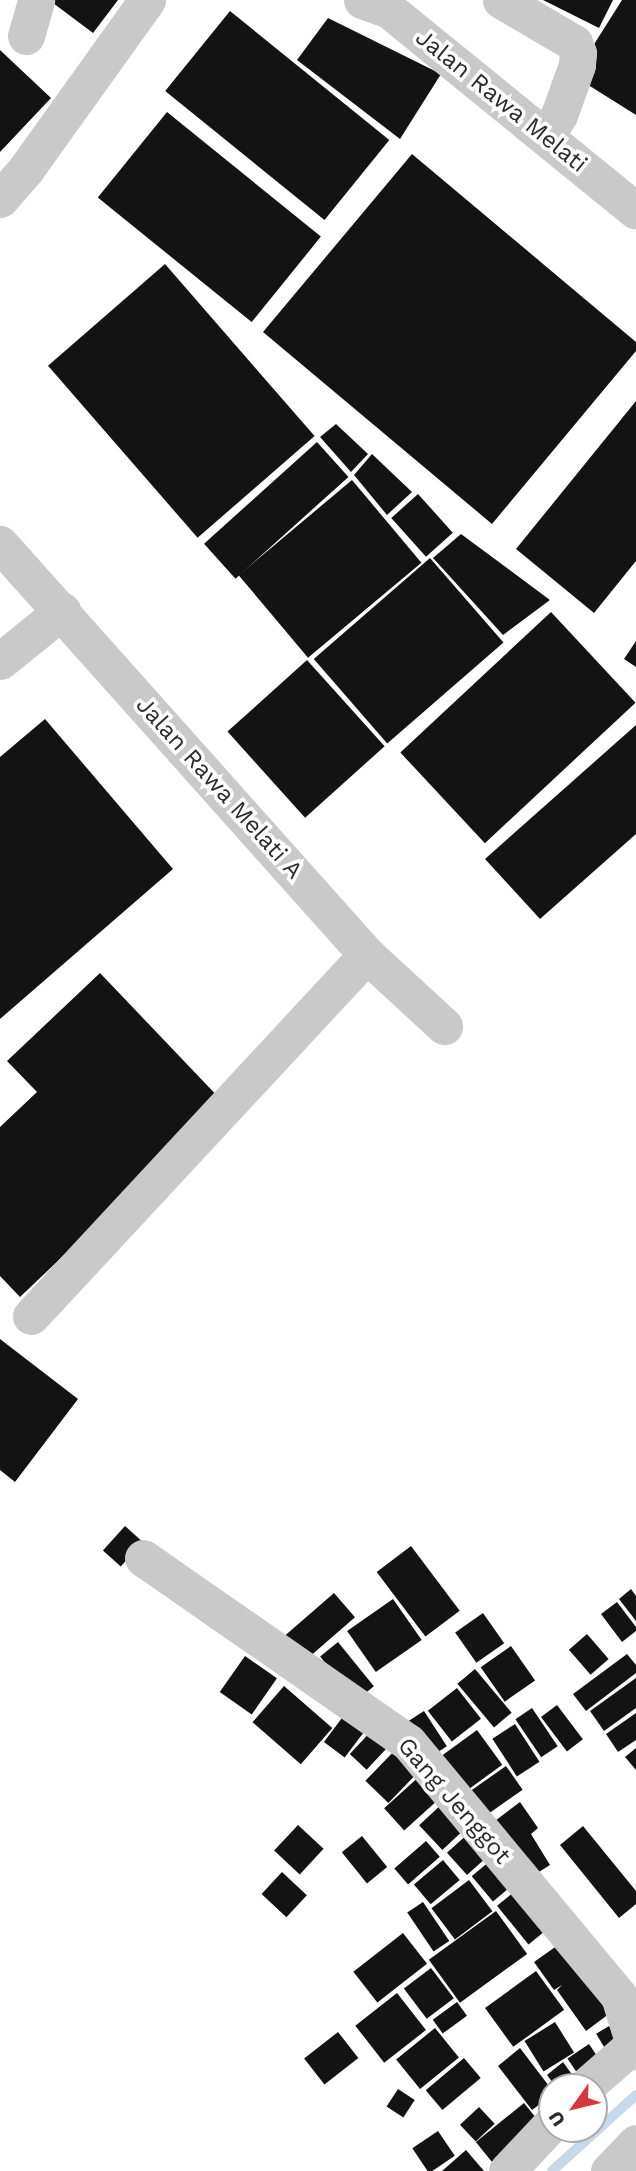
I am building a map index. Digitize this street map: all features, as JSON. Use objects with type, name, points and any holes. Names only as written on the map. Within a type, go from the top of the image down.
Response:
[{"type":"street","points":[[26,36],[36,0]]},
{"type":"street","points":[[0,199],[26,169],[147,0]]},
{"type":"street","points":[[501,0],[573,43],[578,53],[577,65],[559,115],[546,136]]},
{"type":"street","name":"Jalan Rawa Melati","points":[[381,3],[636,211]]},
{"type":"street","name":"Jalan Rawa Melati A","points":[[0,544],[367,955],[444,1026]]},
{"type":"street","points":[[0,661],[62,611]]},
{"type":"street","points":[[31,1316],[367,955]]},
{"type":"street","name":"Gang Jenggot","points":[[143,1558],[408,1742],[620,1996],[634,2048]]},
{"type":"street","points":[[603,2073],[634,2048]]},
{"type":"street","points":[[507,2171],[538,2138]]},
{"type":"street","points":[[609,2171],[636,2143]]},
{"type":"building","points":[[49,0],[118,0],[93,33]]},
{"type":"building","points":[[543,0],[613,0],[599,28]]},
{"type":"building","points":[[622,0],[636,0],[636,115],[574,76]]},
{"type":"building","points":[[230,11],[389,140],[324,220],[165,91]]},
{"type":"building","points":[[328,18],[441,74],[400,139],[297,60]]},
{"type":"building","points":[[0,50],[51,98],[0,152]]},
{"type":"building","points":[[167,112],[321,237],[252,322],[98,197]]},
{"type":"building","points":[[412,154],[636,342],[636,351],[492,524],[263,332]]},
{"type":"building","points":[[165,264],[315,436],[198,538],[48,366]]},
{"type":"building","points":[[636,401],[636,561],[594,613],[516,549]]},
{"type":"building","points":[[336,424],[368,454],[351,472],[320,437]]},
{"type":"building","points":[[317,442],[348,477],[235,579],[204,544]]},
{"type":"building","points":[[372,454],[412,492],[387,515],[354,475]]},
{"type":"building","points":[[352,480],[421,563],[308,658],[239,575]]},
{"type":"building","points":[[418,494],[453,533],[426,557],[391,518]]},
{"type":"building","points":[[461,534],[550,600],[503,635],[433,558]]},
{"type":"building","points":[[430,558],[503,643],[387,744],[314,659]]},
{"type":"building","points":[[551,612],[636,703],[485,843],[400,752]]},
{"type":"building","points":[[636,641],[636,667],[624,659]]},
{"type":"building","points":[[307,660],[385,746],[305,818],[227,732]]},
{"type":"building","points":[[45,719],[173,869],[0,1019],[0,757]]},
{"type":"building","points":[[636,725],[636,834],[540,919],[485,859]]},
{"type":"building","points":[[100,973],[224,1103],[20,1297],[0,1276],[0,1127],[37,1092],[7,1061]]},
{"type":"building","points":[[0,1339],[78,1399],[15,1482],[0,1470]]},
{"type":"building","points":[[125,1526],[143,1542],[121,1567],[103,1551]]},
{"type":"building","points":[[411,1546],[460,1611],[425,1637],[377,1572]]},
{"type":"building","points":[[631,1589],[636,1596],[636,1621],[619,1599]]},
{"type":"building","points":[[334,1593],[355,1617],[305,1660],[284,1636]]},
{"type":"building","points":[[393,1599],[422,1640],[376,1672],[347,1631]]},
{"type":"building","points":[[617,1602],[636,1627],[636,1631],[622,1642],[601,1614]]},
{"type":"building","points":[[483,1613],[504,1643],[476,1663],[455,1633]]},
{"type":"building","points":[[587,1634],[609,1659],[591,1675],[569,1650]]},
{"type":"building","points":[[338,1642],[374,1686],[356,1701],[320,1656]]},
{"type":"building","points":[[511,1646],[535,1680],[505,1702],[481,1667]]},
{"type":"building","points":[[627,1654],[636,1665],[636,1673],[586,1711],[573,1694]]},
{"type":"building","points":[[245,1656],[277,1678],[252,1714],[220,1692]]},
{"type":"building","points":[[475,1669],[512,1713],[494,1727],[457,1684]]},
{"type":"building","points":[[636,1678],[636,1708],[604,1731],[590,1711]]},
{"type":"building","points":[[284,1686],[332,1728],[301,1764],[253,1722]]},
{"type":"building","points":[[457,1688],[481,1719],[452,1742],[428,1711]]},
{"type":"building","points":[[557,1705],[583,1739],[567,1751],[541,1717]]},
{"type":"building","points":[[351,1706],[372,1722],[345,1758],[324,1742]]},
{"type":"building","points":[[532,1708],[558,1746],[541,1757],[515,1719]]},
{"type":"building","points":[[424,1711],[447,1746],[426,1760],[403,1725]]},
{"type":"building","points":[[636,1713],[636,1740],[618,1752],[606,1734]]},
{"type":"building","points":[[515,1724],[540,1762],[517,1776],[492,1739]]},
{"type":"building","points":[[375,1727],[392,1743],[367,1770],[350,1754]]},
{"type":"building","points":[[477,1730],[502,1765],[459,1796],[434,1761]]},
{"type":"building","points":[[398,1747],[421,1769],[388,1803],[365,1781]]},
{"type":"building","points":[[636,1748],[636,1770],[625,1757]]},
{"type":"building","points":[[506,1766],[523,1790],[482,1818],[465,1795]]},
{"type":"building","points":[[422,1774],[442,1796],[404,1830],[384,1808]]},
{"type":"building","points":[[444,1802],[467,1827],[442,1850],[419,1825]]},
{"type":"building","points":[[520,1802],[538,1828],[531,1834],[550,1865],[534,1875],[491,1824]]},
{"type":"building","points":[[298,1825],[324,1849],[300,1874],[274,1851]]},
{"type":"building","points":[[583,1826],[636,1891],[636,1904],[619,1918],[560,1845]]},
{"type":"building","points":[[470,1832],[490,1854],[467,1875],[447,1853]]},
{"type":"building","points":[[362,1836],[387,1867],[367,1883],[342,1852]]},
{"type":"building","points":[[426,1841],[440,1857],[408,1884],[394,1869]]},
{"type":"building","points":[[497,1855],[518,1880],[493,1901],[472,1876]]},
{"type":"building","points":[[443,1860],[460,1880],[431,1904],[414,1884]]},
{"type":"building","points":[[282,1872],[307,1895],[286,1917],[262,1894]]},
{"type":"building","points":[[469,1880],[492,1911],[455,1939],[431,1908]]},
{"type":"building","points":[[525,1883],[556,1922],[528,1945],[497,1906]]},
{"type":"building","points":[[423,1902],[449,1941],[434,1952],[407,1913]]},
{"type":"building","points":[[496,1911],[527,1954],[460,2003],[429,1960]]},
{"type":"building","points":[[403,1933],[427,1964],[377,2003],[353,1972]]},
{"type":"building","points":[[558,1945],[621,2005],[586,2031],[557,1990],[562,1985],[554,1990],[534,1962]]},
{"type":"building","points":[[431,1968],[454,1998],[427,2019],[404,1988]]},
{"type":"building","points":[[536,1971],[564,2010],[513,2047],[485,2008]]},
{"type":"building","points":[[397,1993],[426,2030],[384,2063],[355,2026]]},
{"type":"building","points":[[457,2002],[467,2016],[443,2033],[433,2020]]},
{"type":"building","points":[[555,2022],[574,2053],[544,2072],[524,2041]]},
{"type":"building","points":[[609,2026],[622,2048],[610,2056],[596,2034]]},
{"type":"building","points":[[435,2028],[459,2058],[420,2089],[396,2059]]},
{"type":"building","points":[[338,2032],[358,2058],[324,2084],[304,2058]]},
{"type":"building","points":[[589,2044],[604,2066],[594,2073],[577,2073],[567,2059]]},
{"type":"building","points":[[520,2048],[539,2073],[538,2106],[532,2110],[498,2066]]},
{"type":"building","points":[[464,2058],[481,2078],[442,2110],[426,2090]]},
{"type":"building","points":[[563,2062],[571,2073],[549,2073]]},
{"type":"building","points":[[398,2089],[415,2100],[403,2118],[387,2107]]},
{"type":"building","points":[[524,2103],[538,2120],[538,2125],[492,2162],[476,2142]]},
{"type":"building","points":[[479,2107],[495,2124],[476,2142],[460,2125]]},
{"type":"building","points":[[438,2131],[455,2156],[432,2171],[428,2171],[412,2148]]},
{"type":"building","points":[[466,2150],[484,2171],[442,2171]]},
{"type":"waterway","points":[[552,2171],[636,2095]]}]
